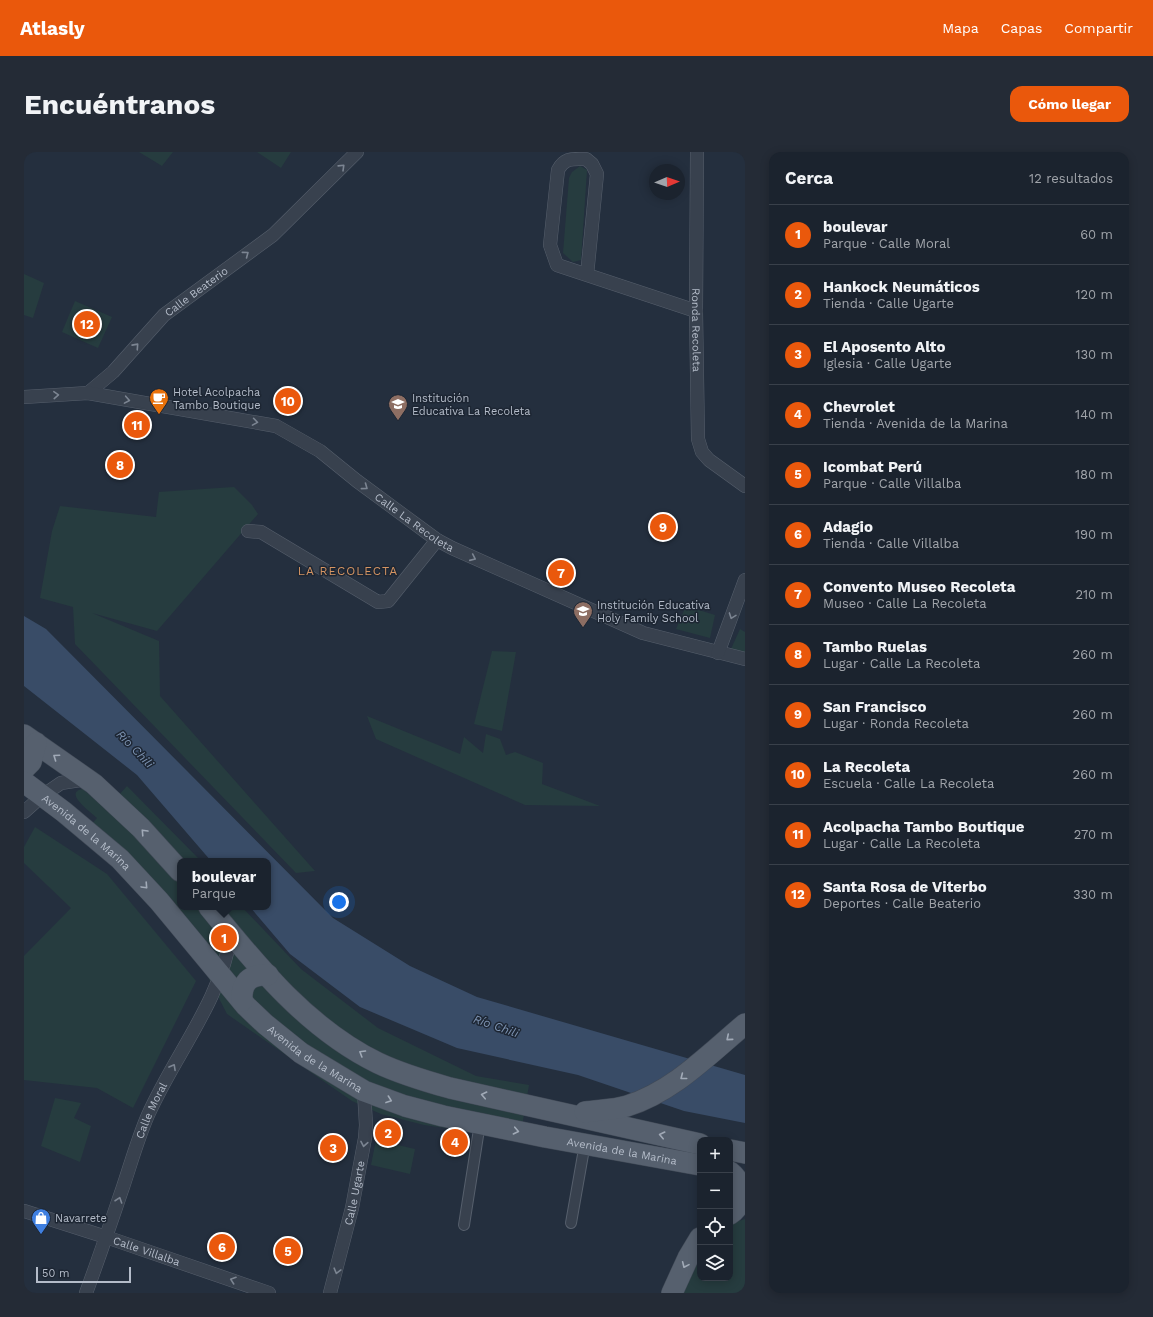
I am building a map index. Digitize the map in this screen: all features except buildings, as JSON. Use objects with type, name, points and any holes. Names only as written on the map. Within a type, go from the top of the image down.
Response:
[{"type":"main road","points":[[24,769],[31,762],[30,739]]},
{"type":"main road","points":[[30,739],[87,779],[142,828],[177,868]]},
{"type":"main road","name":"Avenida de la Marina","points":[[24,782],[64,812],[120,859],[159,901],[242,1001],[265,1024],[301,1053],[364,1091],[405,1106],[443,1116],[545,1137],[697,1164]]},
{"type":"main road","name":"Avenida de la Marina","points":[[212,910],[231,934],[286,995],[315,1021],[344,1043],[378,1062],[416,1078],[450,1088],[550,1109],[697,1143]]},
{"type":"main road","points":[[242,1001],[244,987],[248,980],[257,976],[268,975]]},
{"type":"main road","points":[[550,1109],[579,1112],[626,1106],[650,1096],[673,1084],[745,1024]]},
{"type":"main road","points":[[733,1151],[745,1153]]},
{"type":"main road","points":[[733,1171],[745,1173]]},
{"type":"main road","points":[[732,1173],[741,1186],[742,1194],[737,1208],[733,1211]]},
{"type":"main road","points":[[672,1293],[688,1258],[697,1243]]},
{"type":"street","name":"Calle Beaterio","points":[[88,393],[113,372],[164,315],[273,234],[357,152]]},
{"type":"street","name":"Ronda Recoleta","points":[[698,152],[696,311],[698,439],[702,452],[709,460],[745,486]]},
{"type":"street","points":[[587,275],[597,174],[592,164],[586,159],[569,160],[561,163],[558,170],[550,245],[557,265],[587,275],[696,311]]},
{"type":"street","points":[[24,397],[88,393]]},
{"type":"street","name":"Calle La Recoleta","points":[[88,393],[276,426],[320,451],[357,481],[437,540],[457,551],[643,632],[745,659]]},
{"type":"street","points":[[248,532],[261,532],[378,602],[388,601],[437,540]]},
{"type":"street","points":[[718,653],[745,580]]},
{"type":"street","points":[[24,812],[42,796],[62,783],[87,779]]},
{"type":"street","name":"Calle Moral","points":[[86,1293],[148,1116],[163,1084],[204,1012],[220,975],[231,934]]},
{"type":"street","name":"Calle Ugarte","points":[[330,1293],[352,1208],[365,1138],[366,1125],[364,1091]]},
{"type":"street","points":[[464,1225],[480,1123]]},
{"type":"street","points":[[545,1137],[584,1149],[571,1223]]},
{"type":"street","name":"Calle Villalba","points":[[24,1211],[106,1237],[270,1293]]},
{"type":"green space","points":[[139,152],[173,152],[162,166]]},
{"type":"green space","points":[[257,152],[291,152],[281,168]]},
{"type":"green space","points":[[580,166],[587,170],[581,260],[573,262],[563,253],[569,178],[572,172]]},
{"type":"green space","points":[[24,274],[44,283],[33,318],[24,315]]},
{"type":"green space","points":[[75,301],[112,317],[98,348],[62,332]]},
{"type":"green space","points":[[234,487],[252,505],[258,514],[157,631],[92,613],[159,641],[160,696],[315,871],[296,873],[75,644],[73,607],[40,598],[52,531],[60,506],[156,517],[159,492]]},
{"type":"green space","points":[[686,606],[715,615],[710,638],[676,629]]},
{"type":"green space","points":[[740,629],[745,632],[745,653],[731,649]]},
{"type":"green space","points":[[492,651],[516,652],[502,731],[474,724]]},
{"type":"green space","points":[[367,716],[460,754],[464,737],[483,753],[486,734],[500,739],[506,755],[515,752],[543,763],[542,784],[600,806],[525,805],[376,739]]},
{"type":"green space","points":[[127,786],[198,858],[177,858],[177,910],[245,910],[301,969],[378,1028],[476,1076],[529,1085],[520,1138],[424,1125],[381,1114],[352,1101],[227,1014],[208,977],[154,907],[116,863],[81,836],[97,818],[80,803],[76,794],[77,791],[83,789],[106,809]]},
{"type":"green space","points":[[35,827],[107,874],[196,981],[133,1108],[97,1088],[24,1080],[24,956],[71,908],[24,863],[24,847]]},
{"type":"green space","points":[[55,1098],[81,1103],[74,1118],[91,1126],[80,1162],[41,1146]]},
{"type":"green space","points":[[376,1140],[415,1149],[410,1174],[371,1165]]},
{"type":"green space","points":[[745,1219],[745,1293],[682,1293],[697,1258],[697,1281],[733,1281],[733,1223]]},
{"type":"water","name":"Río Chili","points":[[24,616],[46,629],[333,918],[410,966],[477,997],[745,1075],[745,1123],[684,1111],[578,1075],[457,1048],[360,1007],[290,954],[253,910],[271,910],[271,858],[208,858],[137,775],[24,686]]},
{"type":"place","name":"Santa Rosa de Viterbo","points":[[87,324]]},
{"type":"place","name":"La Recoleta","points":[[288,401]]},
{"type":"place","name":"Hotel Acolpacha Tambo Boutique","points":[[159,415]]},
{"type":"place","name":"Institución Educativa La Recoleta","points":[[398,421]]},
{"type":"place","name":"Acolpacha Tambo Boutique","points":[[137,425]]},
{"type":"place","name":"Tambo Ruelas","points":[[120,465]]},
{"type":"place","name":"San Francisco","points":[[663,527]]},
{"type":"place","name":"Convento Museo Recoleta","points":[[561,573]]},
{"type":"place","name":"Institución Educativa Holy Family School","points":[[583,628]]},
{"type":"place","name":"boulevar","points":[[224,938]]},
{"type":"place","name":"Hankock Neumáticos","points":[[388,1133]]},
{"type":"place","name":"Chevrolet","points":[[455,1142]]},
{"type":"place","name":"El Aposento Alto","points":[[333,1148]]},
{"type":"place","name":"Navarrete","points":[[41,1235]]},
{"type":"place","name":"Adagio","points":[[222,1247]]},
{"type":"place","name":"Icombat Perú","points":[[288,1251]]},
{"type":"district","name":"LA RECOLECTA","points":[[348,571]]}]
